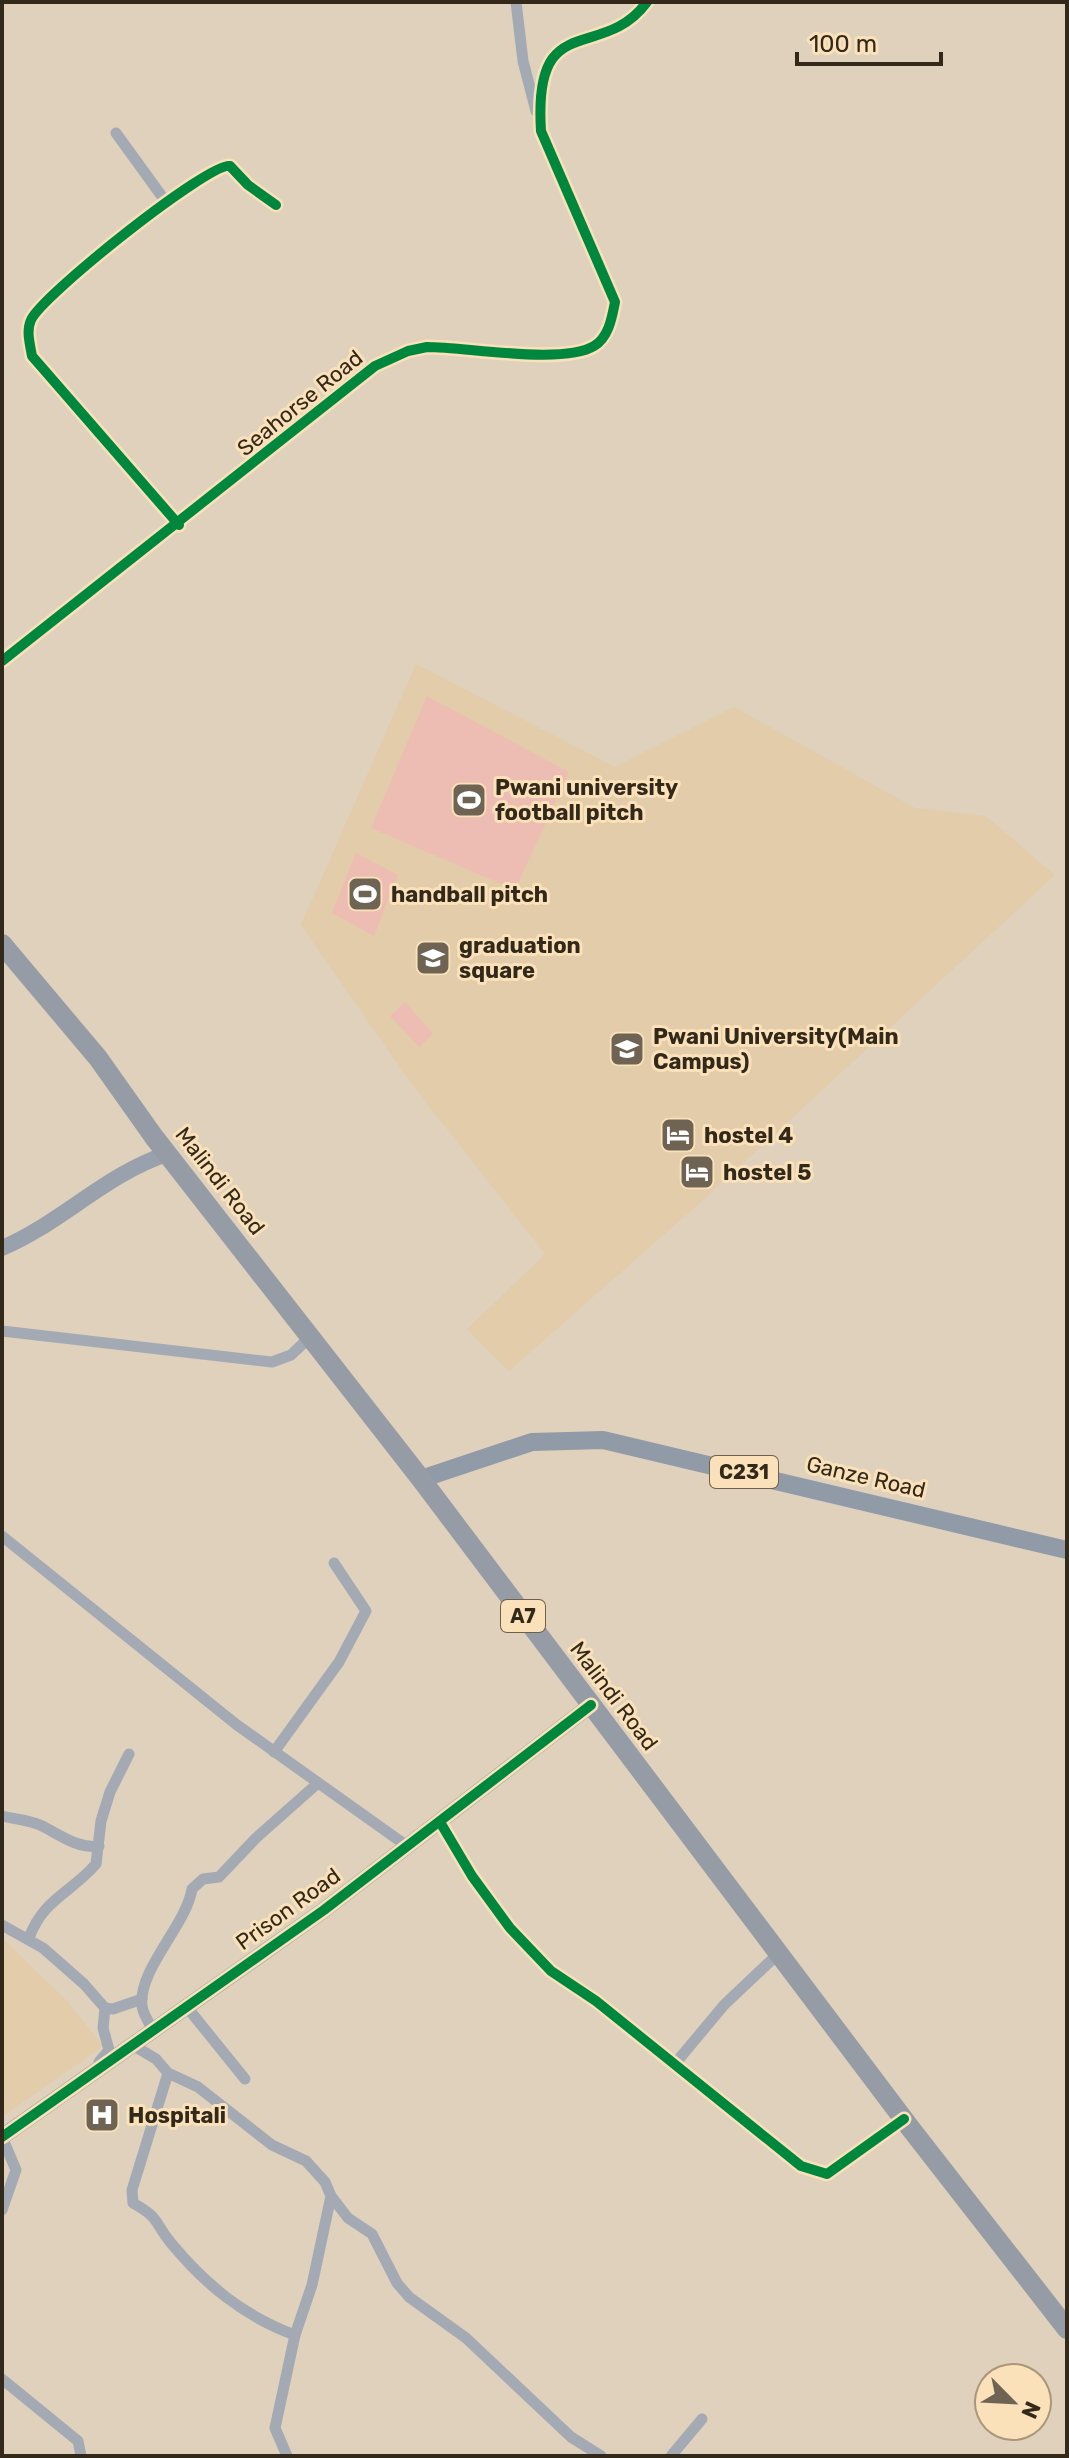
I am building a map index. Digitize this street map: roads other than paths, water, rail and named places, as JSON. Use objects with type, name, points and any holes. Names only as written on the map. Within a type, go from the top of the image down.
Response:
[{"type":"highway","name":"Malindi Road","points":[[2,944],[98,1058],[154,1137],[421,1479],[904,2119],[1067,2329]]},
{"type":"main road","name":"Ganze Road","points":[[421,1479],[532,1442],[603,1440],[1067,1550]]},
{"type":"street","points":[[516,2],[523,61],[541,131]]},
{"type":"street","name":"Seahorse Road","points":[[2,661],[179,525],[375,366],[408,351],[443,347],[571,353],[594,346],[603,337],[615,302],[541,131],[539,107],[544,76],[554,56],[574,43],[628,21],[647,2]]},
{"type":"street","points":[[116,133],[166,202]]},
{"type":"street","points":[[179,525],[32,356],[28,331],[32,317],[57,290],[166,202],[191,183],[226,164],[276,205]]},
{"type":"street","points":[[133,1165],[154,1137]]},
{"type":"street","points":[[2,1248],[51,1223],[133,1165],[167,1154]]},
{"type":"street","points":[[2,1331],[272,1362],[291,1355],[311,1336]]},
{"type":"street","points":[[3,1539],[274,1752],[407,1846]]},
{"type":"street","points":[[274,1752],[339,1662],[366,1611],[334,1563]]},
{"type":"street","name":"Prison Road","points":[[2,2137],[324,1910],[591,1705]]},
{"type":"street","points":[[29,1938],[36,1917],[45,1906],[96,1864],[101,1821],[110,1792],[129,1754]]},
{"type":"street","points":[[153,2030],[142,2008],[142,1999],[152,1971],[190,1904],[192,1889],[203,1879],[219,1877],[256,1838],[318,1783]]},
{"type":"street","points":[[2,1816],[42,1826],[57,1837],[99,1846]]},
{"type":"street","points":[[440,1822],[472,1876],[531,1952],[551,1971],[596,2001],[801,2166],[818,2174],[827,2174],[904,2119]]},
{"type":"street","points":[[2,1925],[29,1938],[84,1984],[105,2008],[113,2009],[142,1999]]},
{"type":"street","points":[[674,2065],[724,2005],[779,1953]]},
{"type":"street","points":[[186,2006],[245,2079]]},
{"type":"street","points":[[2,2127],[108,2055],[103,2028],[105,2008]]},
{"type":"street","points":[[131,2044],[156,2059],[168,2073],[198,2087],[272,2145],[306,2161],[325,2182],[331,2196],[348,2218],[372,2234],[397,2283],[409,2297],[466,2338],[571,2437],[601,2456]]},
{"type":"street","points":[[168,2073],[132,2190],[133,2203],[156,2216],[167,2239],[210,2288],[276,2328],[295,2335]]},
{"type":"street","points":[[2,2137],[16,2170],[2,2210]]},
{"type":"street","points":[[287,2456],[275,2428],[295,2335],[312,2285],[331,2196]]},
{"type":"street","points":[[2,2379],[78,2441],[81,2456]]},
{"type":"street","points":[[671,2456],[702,2419]]},
{"type":"place","name":"Pwani university football pitch","points":[[469,800]]},
{"type":"place","name":"handball pitch","points":[[365,894]]},
{"type":"place","name":"graduation square","points":[[433,958]]},
{"type":"place","name":"Pwani University(Main Campus)","points":[[627,1049]]},
{"type":"place","name":"hostel 4","points":[[678,1135]]},
{"type":"place","name":"hostel 5","points":[[697,1172]]},
{"type":"place","name":"Hospitali","points":[[102,2115]]}]
